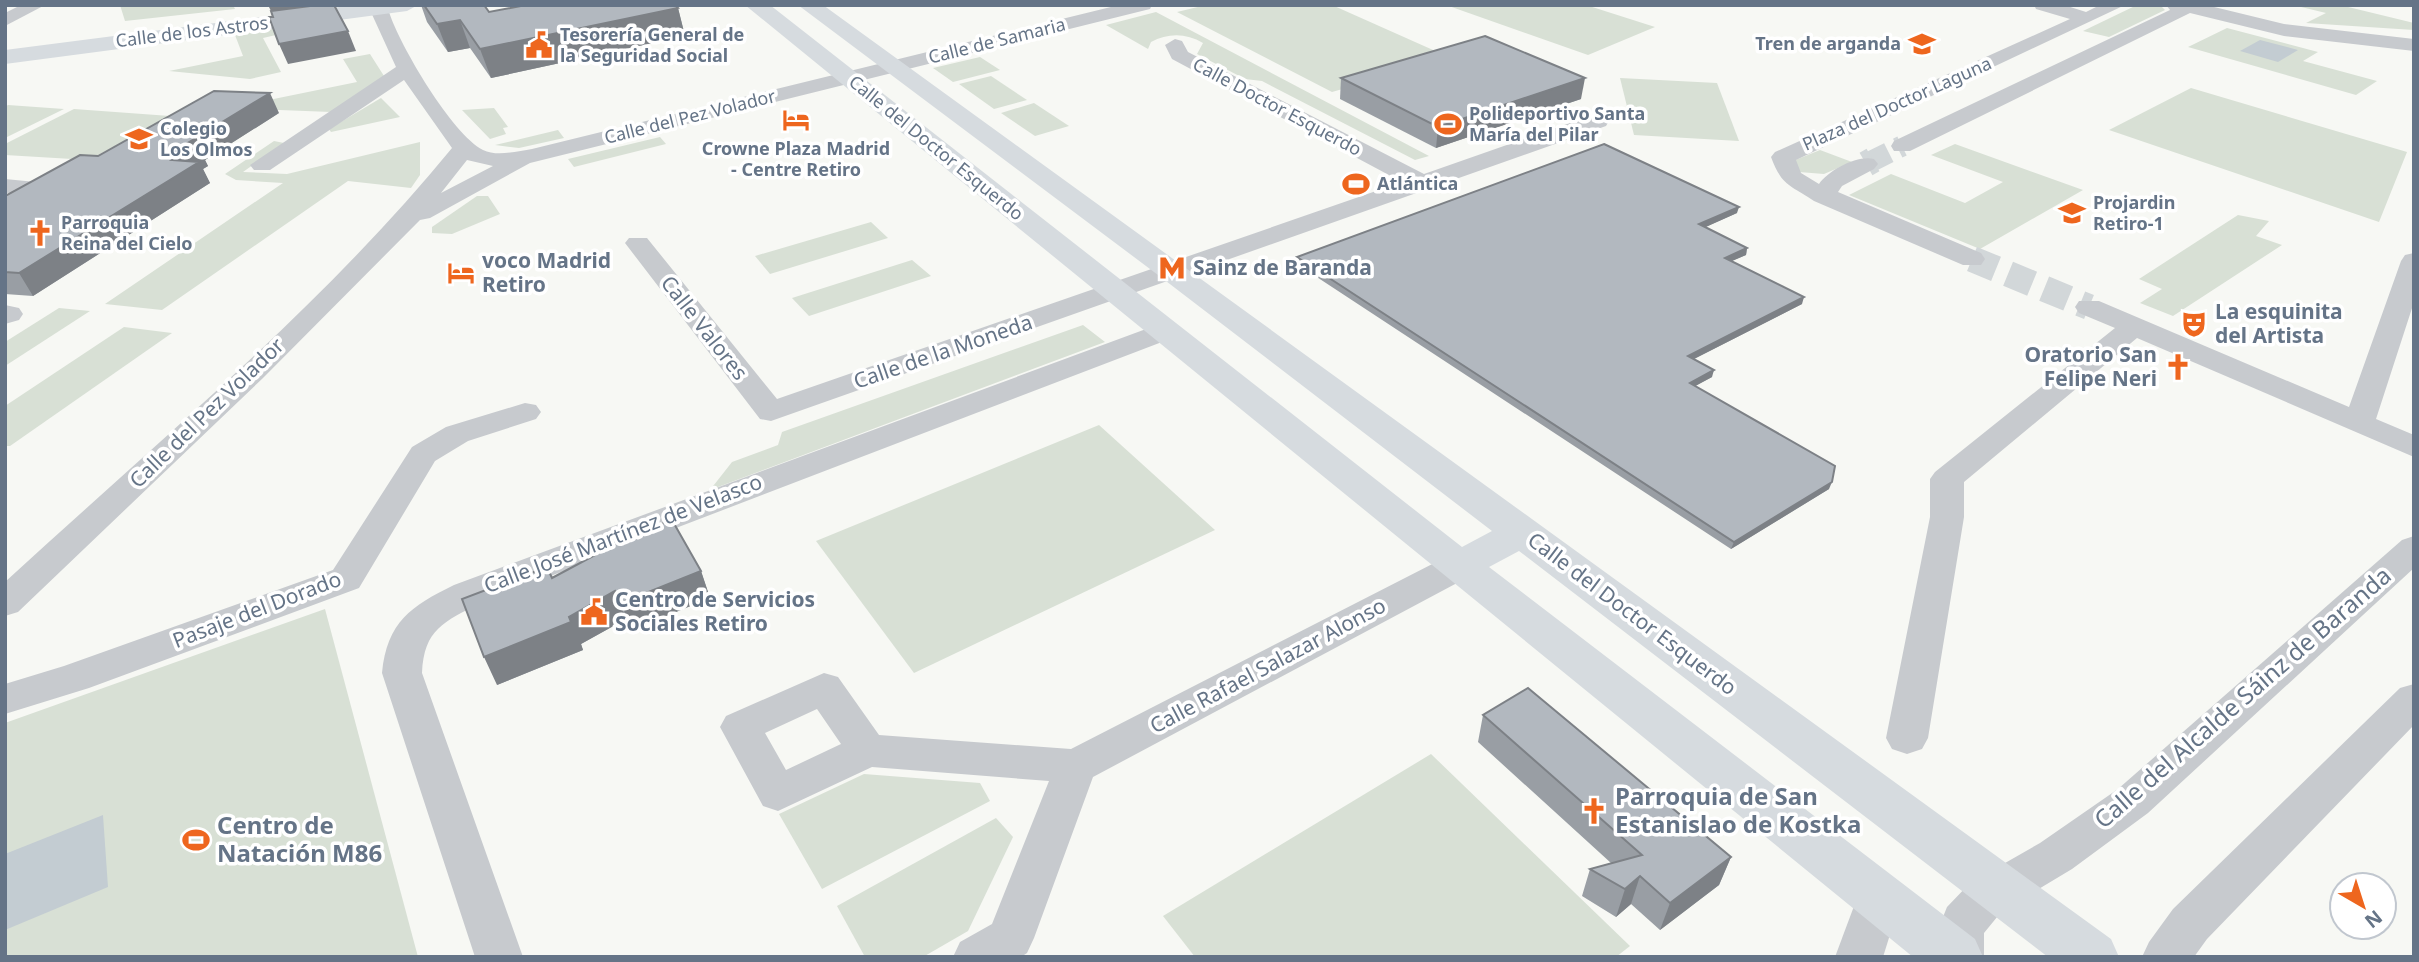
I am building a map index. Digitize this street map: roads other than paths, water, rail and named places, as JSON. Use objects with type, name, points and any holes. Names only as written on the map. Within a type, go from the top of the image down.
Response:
[{"type":"main road","name":"Calle de los Astros","points":[[5,49],[351,5]]},
{"type":"main road","name":"Calle de los Astros","points":[[5,57],[407,5]]},
{"type":"main road","name":"Calle del Doctor Esquerdo","points":[[757,5],[1459,566],[1958,957]]},
{"type":"main road","name":"Calle del Doctor Esquerdo","points":[[809,5],[1173,271],[2091,957]]},
{"type":"main road","points":[[1459,566],[1522,532]]},
{"type":"street","points":[[5,20],[36,5]]},
{"type":"street","name":"Calle de Samaria","points":[[848,79],[1101,9],[1143,5]]},
{"type":"street","points":[[2043,5],[2088,18]]},
{"type":"street","name":"Plaza del Doctor Laguna","points":[[1823,196],[1790,176],[1783,157],[2116,5]]},
{"type":"street","name":"Plaza del Doctor Laguna","points":[[1902,146],[2182,11],[2175,5]]},
{"type":"street","points":[[2182,5],[2284,30],[2414,45]]},
{"type":"street","points":[[384,8],[382,25],[407,69],[465,147]]},
{"type":"street","name":"Calle Doctor Esquerdo","points":[[1175,45],[1179,55],[1423,183]]},
{"type":"street","points":[[262,165],[407,69]]},
{"type":"street","name":"Calle del Pez Volador","points":[[5,603],[252,372],[406,221],[465,147],[474,156],[488,159],[532,156],[848,79]]},
{"type":"street","points":[[1922,93],[1974,110]]},
{"type":"street","points":[[1116,291],[1598,121]]},
{"type":"street","name":"Calle del Pez Volador","points":[[406,221],[532,156]]},
{"type":"street","points":[[1866,164],[1833,181],[1823,196],[1972,259]]},
{"type":"street","points":[[5,205],[16,186]]},
{"type":"street","name":"Calle Valores","points":[[638,243],[771,412]]},
{"type":"street","points":[[2359,422],[2414,261]]},
{"type":"street","name":"Calle de la Moneda","points":[[771,412],[1116,291]]},
{"type":"street","points":[[2089,307],[2414,447]]},
{"type":"street","points":[[1907,738],[1947,517],[1947,479],[2120,340],[2133,325]]},
{"type":"street","name":"Calle José Martínez de Velasco","points":[[499,957],[402,673],[402,649],[413,626],[438,608],[467,594],[1165,331]]},
{"type":"street","name":"Pasaje del Dorado","points":[[5,699],[75,678],[346,579],[423,454],[457,434],[525,412]]},
{"type":"street","name":"Calle del Alcalde Sáinz de Baranda","points":[[1958,957],[1958,939],[1964,922],[1986,897],[2056,856],[2133,801],[2414,548]]},
{"type":"street","name":"Calle Rafael Salazar Alonso","points":[[1076,766],[1459,566]]},
{"type":"street","points":[[2166,957],[2190,925],[2414,699]]},
{"type":"street","points":[[867,750],[1076,766],[1003,950]]},
{"type":"street","points":[[1859,957],[1880,895]]},
{"type":"tunnel","points":[[1870,162],[1902,146]]},
{"type":"tunnel","points":[[1866,164],[1873,160]]},
{"type":"tunnel","points":[[1972,259],[2089,307]]},
{"type":"place","name":"Tren de arganda","points":[[1922,44]]},
{"type":"place","name":"Tesorería General de la Seguridad Social","points":[[539,45]]},
{"type":"place","name":"Crowne Plaza Madrid - Centre Retiro","points":[[796,120]]},
{"type":"place","name":"Polideportivo Santa María del Pilar","points":[[1448,124]]},
{"type":"place","name":"Colegio Los Olmos","points":[[139,139]]},
{"type":"place","name":"Atlántica","points":[[1356,184]]},
{"type":"place","name":"Projardin Retiro-1","points":[[2072,213]]},
{"type":"place","name":"Parroquia Reina del Cielo","points":[[40,233]]},
{"type":"place","name":"Sainz de Baranda","points":[[1172,268]]},
{"type":"place","name":"voco Madrid Retiro","points":[[461,273]]},
{"type":"place","name":"La esquinita del Artista","points":[[2194,324]]},
{"type":"place","name":"Oratorio San Felipe Neri","points":[[2178,367]]},
{"type":"place","name":"Centro de Servicios Sociales Retiro","points":[[594,612]]},
{"type":"place","name":"Parroquia de San Estanislao de Kostka","points":[[1594,811]]},
{"type":"place","name":"Centro de Natación M86","points":[[196,840]]}]
